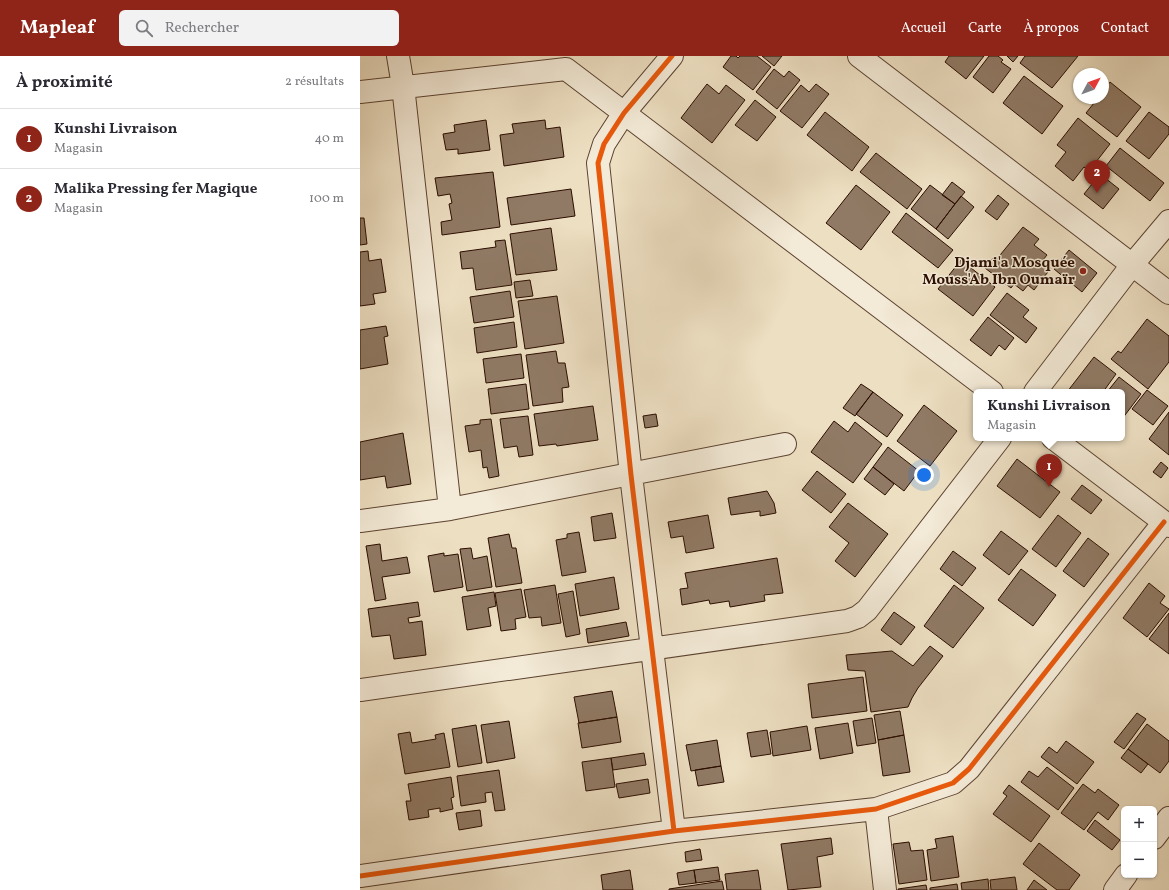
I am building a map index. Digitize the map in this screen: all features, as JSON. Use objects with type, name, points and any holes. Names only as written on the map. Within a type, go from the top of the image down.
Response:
[{"type":"street","points":[[398,56],[403,86],[450,508]]},
{"type":"street","points":[[672,56],[624,113],[604,144],[598,163],[631,475],[674,832]]},
{"type":"street","points":[[859,56],[1169,293]]},
{"type":"street","points":[[360,92],[566,69],[988,389]]},
{"type":"street","points":[[1037,389],[1132,265],[1169,221]]},
{"type":"street","points":[[360,690],[652,650],[847,621],[858,617],[867,610],[998,441]]},
{"type":"street","points":[[360,876],[674,832],[876,809],[953,783],[963,776],[1166,524],[1057,441]]},
{"type":"street","points":[[360,521],[450,508],[631,475],[785,444]]},
{"type":"street","points":[[876,809],[885,890]]},
{"type":"street","points":[[1157,834],[1169,818]]},
{"type":"street","points":[[1114,890],[1124,878]]},
{"type":"building","points":[[731,56],[736,56],[738,58],[740,56],[757,56],[771,67],[753,90],[723,67]]},
{"type":"building","points":[[762,56],[782,56],[774,66]]},
{"type":"building","points":[[949,56],[984,56],[966,79],[945,62]]},
{"type":"building","points":[[989,56],[998,56],[1003,60],[1001,62],[1011,69],[993,93],[973,77]]},
{"type":"building","points":[[1007,56],[1018,56],[1013,62]]},
{"type":"building","points":[[1025,56],[1078,56],[1052,88],[1020,63]]},
{"type":"building","points":[[774,69],[784,77],[789,71],[800,80],[777,109],[756,92]]},
{"type":"building","points":[[1024,76],[1063,106],[1042,134],[1003,103]]},
{"type":"building","points":[[1110,82],[1141,107],[1117,137],[1086,113],[1093,104],[1109,104]]},
{"type":"building","points":[[707,84],[719,94],[726,85],[745,100],[712,143],[681,118]]},
{"type":"building","points":[[816,84],[829,94],[802,128],[780,111],[801,85],[809,92]]},
{"type":"building","points":[[755,100],[776,117],[757,141],[735,125]]},
{"type":"building","points":[[825,112],[869,147],[852,171],[807,135]]},
{"type":"building","points":[[1149,112],[1169,127],[1169,134],[1149,159],[1126,141]]},
{"type":"building","points":[[1078,118],[1110,144],[1089,171],[1084,167],[1073,181],[1055,166],[1066,152],[1057,145]]},
{"type":"building","points":[[486,120],[490,150],[458,154],[458,149],[446,150],[443,134],[455,132],[454,125]]},
{"type":"building","points":[[545,120],[546,129],[560,127],[564,157],[504,166],[500,135],[514,133],[512,124]]},
{"type":"building","points":[[1120,148],[1164,183],[1150,201],[1106,166]]},
{"type":"building","points":[[876,153],[922,189],[907,209],[860,172]]},
{"type":"building","points":[[493,172],[500,227],[442,235],[441,222],[452,220],[449,204],[452,203],[450,194],[438,196],[435,178]]},
{"type":"building","points":[[1100,174],[1119,189],[1103,209],[1084,194]]},
{"type":"building","points":[[952,182],[965,192],[955,204],[942,195]]},
{"type":"building","points":[[856,185],[890,212],[861,250],[826,223]]},
{"type":"building","points":[[930,185],[955,204],[936,229],[911,209]]},
{"type":"building","points":[[571,189],[575,216],[511,225],[507,198]]},
{"type":"building","points":[[998,195],[1009,204],[997,220],[985,211]]},
{"type":"building","points":[[961,196],[974,207],[948,239],[936,229]]},
{"type":"building","points":[[906,213],[953,250],[938,268],[892,232]]},
{"type":"building","points":[[360,218],[364,218],[367,244],[360,245]]},
{"type":"building","points":[[1023,227],[1039,239],[1034,245],[1047,255],[1043,260],[1051,268],[1034,290],[1028,285],[1023,291],[1014,284],[1011,288],[985,268],[993,258],[996,260]]},
{"type":"building","points":[[551,228],[557,270],[516,275],[510,234]]},
{"type":"building","points":[[505,240],[512,285],[476,290],[473,268],[462,269],[460,252],[496,247],[495,241]]},
{"type":"building","points":[[1069,250],[1097,273],[1082,292],[1054,269]]},
{"type":"building","points":[[368,251],[369,261],[381,259],[386,292],[373,294],[375,304],[360,306],[360,252]]},
{"type":"building","points":[[961,260],[995,287],[973,316],[938,289]]},
{"type":"building","points":[[530,280],[533,296],[516,298],[514,282]]},
{"type":"building","points":[[510,291],[514,317],[474,323],[470,297]]},
{"type":"building","points":[[1007,293],[1029,310],[1023,317],[1037,328],[1026,343],[990,315]]},
{"type":"building","points":[[557,296],[564,343],[525,349],[518,301]]},
{"type":"building","points":[[988,317],[1014,338],[1005,350],[999,345],[991,356],[970,340]]},
{"type":"building","points":[[1147,319],[1169,336],[1169,362],[1148,389],[1111,359],[1118,351],[1121,353]]},
{"type":"building","points":[[514,322],[517,347],[477,353],[474,328]]},
{"type":"building","points":[[386,326],[388,336],[384,337],[388,364],[360,369],[360,330]]},
{"type":"building","points":[[556,351],[558,363],[565,363],[569,387],[562,388],[563,402],[533,406],[526,355]]},
{"type":"building","points":[[521,354],[524,378],[486,383],[483,359]]},
{"type":"building","points":[[1094,357],[1116,374],[1105,389],[1069,389]]},
{"type":"building","points":[[1119,377],[1141,394],[1125,415],[1125,389],[1109,389]]},
{"type":"building","points":[[526,384],[529,409],[491,414],[488,389]]},
{"type":"building","points":[[861,384],[873,392],[855,416],[843,408]]},
{"type":"building","points":[[1147,390],[1168,406],[1153,425],[1132,409]]},
{"type":"building","points":[[873,392],[903,415],[887,437],[856,414]]},
{"type":"building","points":[[924,405],[957,431],[930,466],[897,441]]},
{"type":"building","points":[[593,406],[598,440],[557,446],[556,444],[539,446],[534,414]]},
{"type":"building","points":[[1169,412],[1169,455],[1149,439]]},
{"type":"building","points":[[656,414],[658,426],[645,428],[643,416]]},
{"type":"building","points":[[528,416],[533,455],[519,457],[517,446],[504,448],[500,419]]},
{"type":"building","points":[[491,419],[499,476],[489,478],[487,467],[483,468],[481,450],[469,452],[465,426],[480,424],[480,420]]},
{"type":"building","points":[[834,421],[848,432],[855,422],[882,444],[853,483],[811,452]]},
{"type":"building","points":[[403,433],[411,484],[387,488],[385,476],[360,480],[360,442]]},
{"type":"building","points":[[888,447],[919,471],[904,491],[873,467]]},
{"type":"building","points":[[1017,459],[1060,492],[1040,518],[997,486]]},
{"type":"building","points":[[1161,462],[1168,468],[1161,478],[1153,472]]},
{"type":"building","points":[[873,467],[894,484],[885,495],[864,479]]},
{"type":"building","points":[[817,471],[846,494],[831,513],[802,490]]},
{"type":"building","points":[[1082,485],[1102,500],[1091,514],[1071,499]]},
{"type":"building","points":[[767,491],[774,503],[776,513],[760,516],[760,511],[731,515],[728,498]]},
{"type":"building","points":[[848,503],[888,534],[855,577],[835,561],[849,543],[829,527]]},
{"type":"building","points":[[612,513],[616,538],[594,541],[591,517]]},
{"type":"building","points":[[708,515],[714,548],[686,553],[683,536],[671,538],[668,522]]},
{"type":"building","points":[[1058,515],[1081,533],[1056,567],[1032,549]]},
{"type":"building","points":[[1001,531],[1028,551],[1009,575],[983,555]]},
{"type":"building","points":[[579,532],[586,572],[562,576],[556,540],[567,538],[567,534]]},
{"type":"building","points":[[509,534],[512,548],[516,548],[522,583],[496,587],[488,538]]},
{"type":"building","points":[[1088,538],[1109,554],[1084,587],[1063,571]]},
{"type":"building","points":[[380,544],[382,561],[407,557],[410,573],[382,577],[386,599],[375,601],[366,546]]},
{"type":"building","points":[[471,548],[473,559],[487,556],[492,587],[467,591],[460,549]]},
{"type":"building","points":[[953,551],[976,568],[962,586],[940,569]]},
{"type":"building","points":[[444,553],[444,556],[458,554],[463,587],[434,592],[428,556]]},
{"type":"building","points":[[777,558],[783,593],[764,595],[765,601],[730,607],[729,601],[710,604],[709,600],[682,605],[680,589],[688,588],[685,573]]},
{"type":"building","points":[[1021,569],[1056,595],[1033,626],[998,600]]},
{"type":"building","points":[[614,577],[619,609],[580,616],[575,584]]},
{"type":"building","points":[[1149,583],[1165,596],[1160,603],[1169,609],[1147,637],[1123,618]]},
{"type":"building","points":[[555,585],[561,623],[542,626],[541,617],[529,618],[524,590]]},
{"type":"building","points":[[954,585],[984,608],[953,648],[924,626]]},
{"type":"building","points":[[521,589],[526,617],[515,619],[516,629],[501,631],[495,593]]},
{"type":"building","points":[[573,591],[580,634],[566,637],[558,594]]},
{"type":"building","points":[[494,592],[496,606],[488,608],[491,626],[467,630],[462,597]]},
{"type":"building","points":[[418,602],[420,616],[408,618],[409,623],[422,621],[426,655],[394,659],[390,635],[372,637],[368,609]]},
{"type":"building","points":[[894,612],[915,627],[901,645],[881,630]]},
{"type":"building","points":[[1169,613],[1169,654],[1149,639]]},
{"type":"building","points":[[626,622],[629,636],[588,643],[586,629]]},
{"type":"building","points":[[930,646],[943,656],[918,688],[908,707],[871,712],[865,671],[848,670],[846,655],[892,651],[913,666]]},
{"type":"building","points":[[863,677],[867,711],[812,718],[808,684]]},
{"type":"building","points":[[612,691],[617,717],[579,723],[574,697]]},
{"type":"building","points":[[900,711],[904,735],[878,740],[874,715]]},
{"type":"building","points":[[1137,713],[1146,719],[1124,749],[1114,742]]},
{"type":"building","points":[[617,717],[621,742],[582,748],[578,723]]},
{"type":"building","points":[[872,718],[876,743],[857,746],[853,721]]},
{"type":"building","points":[[509,721],[515,758],[487,763],[481,725]]},
{"type":"building","points":[[848,723],[853,753],[820,759],[815,728]]},
{"type":"building","points":[[1147,724],[1169,741],[1169,761],[1160,773],[1128,749]]},
{"type":"building","points":[[476,725],[482,763],[458,767],[452,729]]},
{"type":"building","points":[[807,726],[811,750],[773,756],[770,732]]},
{"type":"building","points":[[767,730],[771,754],[751,757],[747,733]]},
{"type":"building","points":[[410,732],[412,743],[436,739],[435,735],[444,733],[450,767],[405,774],[398,734]]},
{"type":"building","points":[[904,735],[910,772],[883,776],[878,740]]},
{"type":"building","points":[[717,740],[721,766],[691,771],[686,745]]},
{"type":"building","points":[[1066,741],[1094,762],[1077,784],[1041,757],[1049,747],[1057,753]]},
{"type":"building","points":[[1128,749],[1148,764],[1141,773],[1121,758]]},
{"type":"building","points":[[644,753],[646,765],[613,770],[611,758]]},
{"type":"building","points":[[611,758],[615,787],[586,791],[582,762]]},
{"type":"building","points":[[721,766],[724,782],[698,786],[695,770]]},
{"type":"building","points":[[1047,767],[1074,788],[1058,810],[1021,782],[1029,771],[1038,777]]},
{"type":"building","points":[[499,770],[505,810],[495,811],[492,792],[485,793],[486,802],[461,806],[457,776]]},
{"type":"building","points":[[451,777],[454,797],[451,798],[453,809],[440,812],[440,808],[428,810],[429,817],[409,820],[406,801],[411,801],[408,784]]},
{"type":"building","points":[[648,779],[650,793],[619,798],[616,784]]},
{"type":"building","points":[[1083,784],[1095,793],[1098,789],[1119,805],[1108,820],[1098,812],[1084,830],[1061,813]]},
{"type":"building","points":[[1009,785],[1050,816],[1031,842],[993,814],[1007,796],[1003,793]]},
{"type":"building","points":[[480,810],[482,826],[459,830],[456,813]]},
{"type":"building","points":[[1095,820],[1120,840],[1112,850],[1087,831]]},
{"type":"building","points":[[953,836],[959,877],[931,881],[927,850],[937,848],[935,839]]},
{"type":"building","points":[[831,838],[833,854],[817,857],[821,887],[788,890],[781,844]]},
{"type":"building","points":[[909,842],[911,851],[923,850],[927,880],[899,884],[893,844]]},
{"type":"building","points":[[1039,843],[1080,875],[1069,890],[1057,890],[1023,864]]},
{"type":"building","points":[[700,849],[702,860],[686,862],[685,852]]},
{"type":"building","points":[[718,867],[720,880],[696,883],[694,870]]},
{"type":"building","points":[[630,870],[633,890],[603,890],[601,875]]},
{"type":"building","points":[[694,870],[696,883],[679,885],[677,873]]},
{"type":"building","points":[[758,870],[761,890],[727,890],[725,874]]},
{"type":"building","points":[[1015,877],[1017,890],[991,890],[990,880]]},
{"type":"building","points":[[988,879],[989,890],[962,890],[961,883]]},
{"type":"building","points":[[1034,880],[1047,890],[1027,890]]},
{"type":"building","points":[[722,881],[724,890],[669,890],[669,889]]},
{"type":"building","points":[[957,884],[958,890],[930,890],[930,888]]},
{"type":"building","points":[[926,885],[927,890],[898,890],[898,889]]},
{"type":"cycle path","points":[[672,56],[624,113],[604,144],[598,163],[631,475],[674,831]]},
{"type":"cycle path","points":[[360,876],[674,831],[876,809],[953,783],[969,769],[1164,522]]},
{"type":"place","name":"Malika Pressing fer Magique","points":[[1097,193]]},
{"type":"place","name":"Djami'a Mosquée Mouss'Ab Ibn Oumaïr","points":[[1083,271]]},
{"type":"place","name":"Kunshi Livraison","points":[[1049,487]]}]
